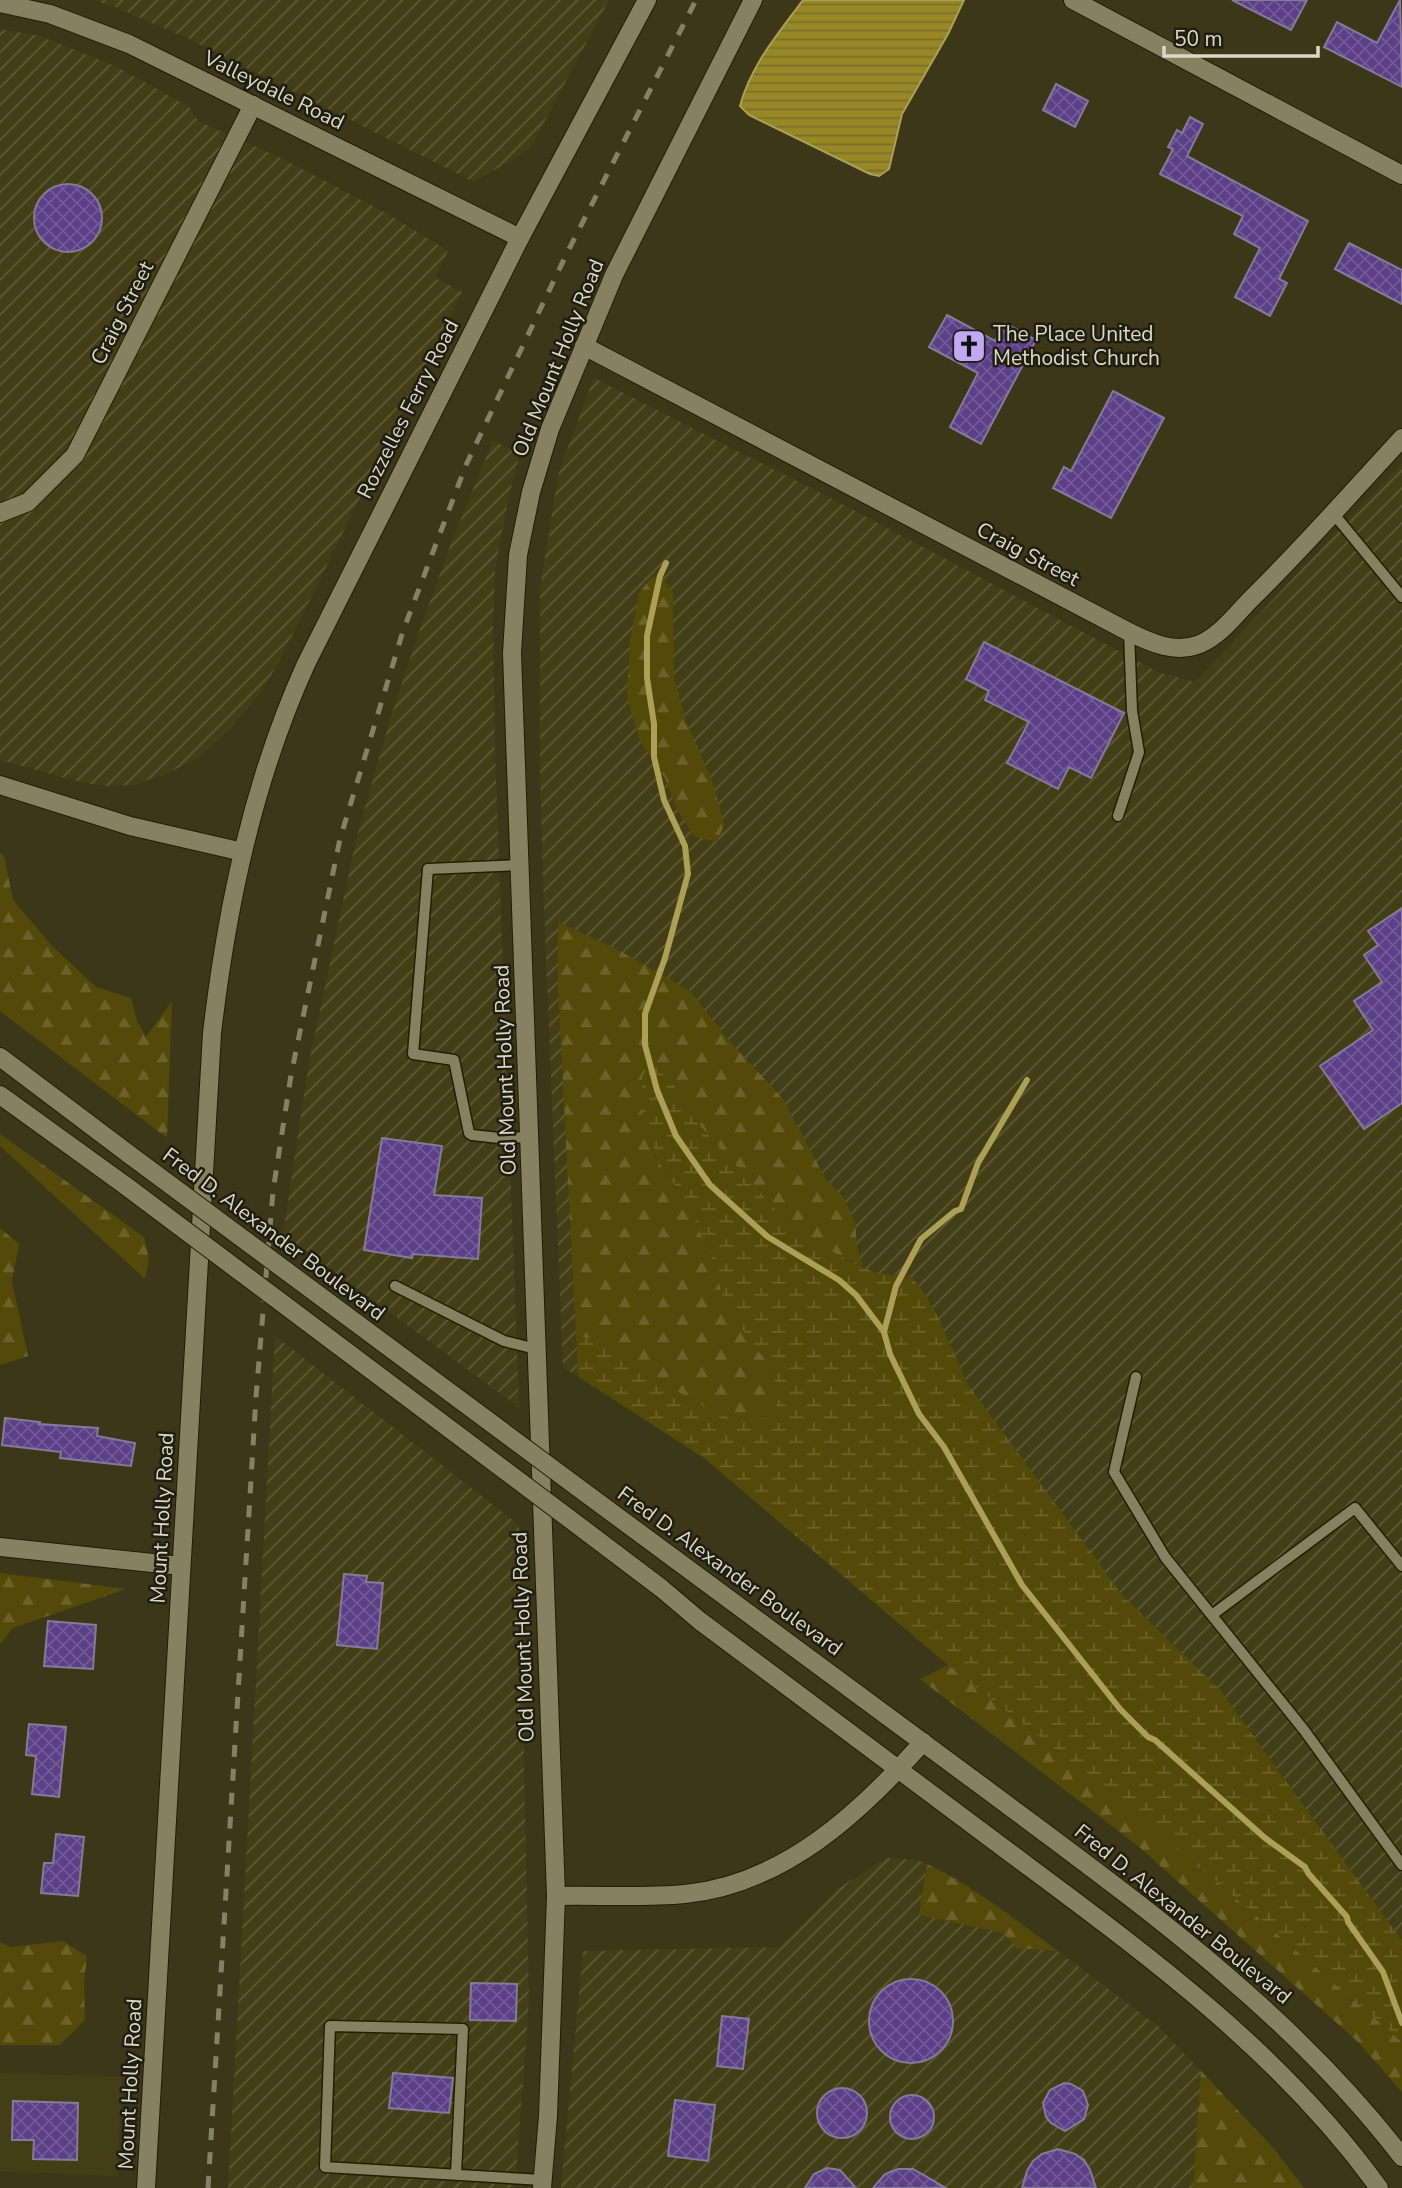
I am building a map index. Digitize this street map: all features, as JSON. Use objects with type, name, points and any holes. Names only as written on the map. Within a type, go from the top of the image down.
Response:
[{"type":"street","name":"Rozzelles Ferry Road","points":[[243,852],[263,775],[301,674],[520,238],[647,0]]},
{"type":"street","name":"Old Mount Holly Road","points":[[543,2184],[549,2102],[556,1896],[512,653],[519,555],[531,492],[550,429],[584,346],[614,275],[753,0]]},
{"type":"street","points":[[1073,0],[1402,175]]},
{"type":"street","name":"Valleydale Road","points":[[5,3],[50,14],[129,44],[520,238]]},
{"type":"street","name":"Craig Street","points":[[0,513],[28,502],[75,455],[253,105]]},
{"type":"street","name":"Craig Street","points":[[584,346],[1160,646],[1179,648],[1198,645],[1215,636],[1402,438]]},
{"type":"street","points":[[0,785],[130,826],[243,852]]},
{"type":"street","name":"Mount Holly Road","points":[[146,2188],[212,1033],[221,953],[243,852]]},
{"type":"street","name":"Fred D. Alexander Boulevard","points":[[0,1057],[1143,1907],[1240,1985],[1282,2023],[1319,2061],[1402,2157]]},
{"type":"street","points":[[0,1095],[126,1186],[661,1588],[898,1770],[1101,1920],[1222,2016],[1302,2097],[1380,2188]]},
{"type":"street","points":[[0,1547],[181,1566]]},
{"type":"street","points":[[556,1896],[684,1894],[738,1883],[782,1863],[829,1833],[864,1805],[923,1742]]},
{"type":"lane","points":[[1332,513],[1402,597]]},
{"type":"lane","points":[[1118,816],[1139,752],[1132,711],[1129,632]]},
{"type":"lane","points":[[519,865],[428,869],[413,1054],[454,1060],[469,1133],[499,1138],[531,1137]]},
{"type":"lane","points":[[395,1286],[504,1341],[536,1349]]},
{"type":"lane","points":[[1136,1377],[1114,1472],[1165,1557],[1304,1730],[1402,1865]]},
{"type":"lane","points":[[1212,1615],[1355,1508],[1402,1566]]},
{"type":"lane","points":[[456,2175],[463,2029],[330,2026],[325,2167],[456,2175],[543,2184]]},
{"type":"shaded area","points":[[93,0],[609,0],[530,149],[474,182],[189,39]]},
{"type":"shaded area","points":[[803,0],[964,0],[948,34],[902,114],[889,169],[879,176],[749,115],[740,106],[758,63]]},
{"type":"shaded area","points":[[0,29],[40,36],[115,66],[189,107],[198,121],[283,159],[388,214],[448,251],[435,278],[462,292],[278,664],[262,690],[233,726],[202,755],[170,772],[134,785],[84,783],[0,760]]},
{"type":"shaded area","points":[[594,378],[840,503],[1158,672],[1195,682],[1402,463],[1402,2042],[1149,1823],[948,1665],[704,1458],[563,1367],[543,882],[540,588],[559,471]]},
{"type":"shaded area","points":[[493,441],[520,453],[495,569],[493,625],[495,753],[519,1407],[283,1234],[309,1062],[356,840],[390,719],[422,623]]},
{"type":"shaded area","points":[[275,1336],[519,1525],[529,2001],[515,2188],[228,2188]]},
{"type":"shaded area","points":[[887,1858],[918,1860],[955,1878],[1006,1912],[1159,2027],[1274,2149],[1304,2188],[561,2188],[583,1951],[780,1947],[837,1889]]},
{"type":"shaded area","points":[[0,2073],[122,2077],[117,2176],[0,2171]]},
{"type":"green space","points":[[660,576],[673,592],[674,678],[686,721],[712,780],[724,825],[717,842],[694,836],[676,808],[665,778],[640,741],[627,698],[630,642],[639,593],[650,579]]},
{"type":"green space","points":[[0,853],[4,856],[13,900],[52,946],[96,987],[131,998],[137,1021],[146,1037],[172,1001],[167,1138],[0,1011]]},
{"type":"green space","points":[[558,922],[616,949],[689,990],[732,1044],[783,1099],[825,1178],[844,1198],[855,1222],[857,1246],[863,1267],[828,1250],[791,1227],[695,1120],[664,1069],[655,1156],[690,1209],[714,1263],[725,1306],[770,1366],[780,1397],[771,1418],[729,1418],[631,1368],[597,1339],[576,1336],[558,987]]},
{"type":"green space","points":[[650,1065],[664,1069],[695,1120],[791,1227],[850,1262],[876,1273],[911,1277],[922,1289],[939,1319],[968,1385],[1123,1596],[1220,1690],[1402,1941],[1402,2042],[1149,1823],[948,1665],[704,1458],[578,1376],[576,1336],[597,1339],[631,1368],[729,1418],[770,1418],[780,1397],[770,1366],[725,1306],[714,1263],[690,1209],[656,1156],[641,1111],[642,1076]]},
{"type":"green space","points":[[0,1134],[144,1237],[149,1259],[145,1279],[0,1146]]},
{"type":"green space","points":[[0,1228],[19,1244],[12,1282],[28,1356],[0,1365]]},
{"type":"green space","points":[[0,1573],[126,1589],[13,1628],[0,1644]]},
{"type":"green space","points":[[948,1665],[1149,1823],[1402,2042],[1402,2092],[1358,2042],[1138,1846],[920,1679]]},
{"type":"green space","points":[[927,1864],[978,1893],[1057,1951],[1016,1948],[1004,1933],[919,1915]]},
{"type":"green space","points":[[63,1941],[87,1956],[84,1981],[85,2020],[60,2045],[0,2045],[0,1942],[10,1947]]},
{"type":"green space","points":[[1201,2071],[1274,2149],[1304,2188],[1193,2188]]},
{"type":"building","points":[[1232,0],[1307,0],[1291,30]]},
{"type":"building","points":[[1400,0],[1402,87],[1324,47],[1337,22],[1377,43]]},
{"type":"building","points":[[1056,84],[1088,101],[1075,127],[1043,110]]},
{"type":"building","points":[[1190,117],[1203,124],[1187,156],[1308,221],[1279,279],[1287,283],[1270,316],[1235,297],[1260,248],[1234,234],[1243,216],[1160,174],[1173,149],[1168,147],[1177,130],[1182,133]]},
{"type":"building","points":[[61,184],[75,184],[87,189],[97,199],[102,218],[97,237],[87,247],[75,252],[61,252],[49,247],[39,237],[34,225],[34,211],[39,199],[49,189]]},
{"type":"building","points":[[1349,243],[1402,270],[1402,304],[1335,269]]},
{"type":"building","points":[[947,315],[995,341],[1005,323],[1036,340],[981,444],[950,427],[978,373],[929,347]]},
{"type":"building","points":[[1113,391],[1164,418],[1111,518],[1053,488],[1064,467],[1071,471]]},
{"type":"building","points":[[984,642],[1124,713],[1091,778],[1069,767],[1058,789],[1007,763],[1029,722],[985,700],[989,691],[966,679]]},
{"type":"building","points":[[1402,908],[1402,1103],[1364,1129],[1320,1066],[1373,1030],[1354,1001],[1382,982],[1364,955],[1378,945],[1368,931]]},
{"type":"building","points":[[382,1138],[442,1146],[434,1195],[482,1198],[478,1259],[413,1254],[412,1258],[364,1250]]},
{"type":"building","points":[[5,1418],[40,1422],[39,1424],[98,1428],[97,1436],[135,1443],[131,1466],[60,1458],[61,1452],[2,1445]]},
{"type":"building","points":[[344,1574],[367,1576],[366,1582],[383,1583],[377,1649],[337,1645]]},
{"type":"building","points":[[48,1621],[96,1625],[93,1669],[44,1666]]},
{"type":"building","points":[[29,1724],[66,1727],[59,1797],[32,1794],[36,1756],[26,1755]]},
{"type":"building","points":[[56,1834],[84,1837],[78,1896],[41,1893],[44,1863],[53,1863]]},
{"type":"building","points":[[911,1979],[927,1982],[941,1991],[950,2005],[953,2021],[950,2037],[941,2051],[927,2060],[911,2063],[895,2060],[881,2051],[872,2037],[869,2021],[872,2005],[881,1991],[895,1982]]},
{"type":"building","points":[[471,1983],[517,1984],[516,2021],[470,2020]]},
{"type":"building","points":[[722,2016],[749,2019],[743,2069],[717,2066]]},
{"type":"building","points":[[393,2073],[453,2078],[449,2113],[389,2108]]},
{"type":"building","points":[[1064,2083],[1083,2091],[1088,2105],[1084,2119],[1065,2131],[1046,2117],[1043,2103],[1050,2090]]},
{"type":"building","points":[[842,2088],[860,2095],[867,2113],[860,2131],[842,2138],[824,2131],[817,2113],[824,2095]]},
{"type":"building","points":[[912,2095],[927,2102],[934,2117],[927,2132],[912,2139],[897,2132],[890,2117],[897,2102]]},
{"type":"building","points":[[675,2100],[715,2105],[708,2161],[668,2156]]},
{"type":"building","points":[[13,2101],[78,2103],[77,2160],[33,2159],[34,2140],[12,2140]]},
{"type":"building","points":[[1058,2149],[1084,2160],[1096,2188],[1022,2188],[1033,2161],[1042,2154]]},
{"type":"building","points":[[827,2168],[840,2170],[856,2188],[805,2188],[814,2174]]},
{"type":"building","points":[[898,2169],[913,2169],[946,2188],[873,2188],[885,2174]]},
{"type":"waterway","points":[[666,563],[660,576],[647,636],[647,678],[654,724],[654,757],[664,800],[685,846],[688,874],[665,958],[645,1014],[645,1045],[657,1090],[676,1136],[710,1185],[768,1237],[839,1280],[856,1295],[884,1332],[890,1354],[919,1414],[944,1447],[1022,1585],[1120,1709],[1148,1737],[1155,1740],[1265,1838],[1305,1867],[1347,1917],[1383,1972],[1402,2023]]},
{"type":"waterway","points":[[884,1332],[896,1286],[921,1239],[961,1209],[978,1163],[1027,1080]]},
{"type":"railway","points":[[208,2188],[256,1397],[273,1191],[291,1075],[340,839],[403,631],[466,465],[567,253],[696,0]]},
{"type":"place","name":"The Place United Methodist Church","points":[[969,346]]}]
